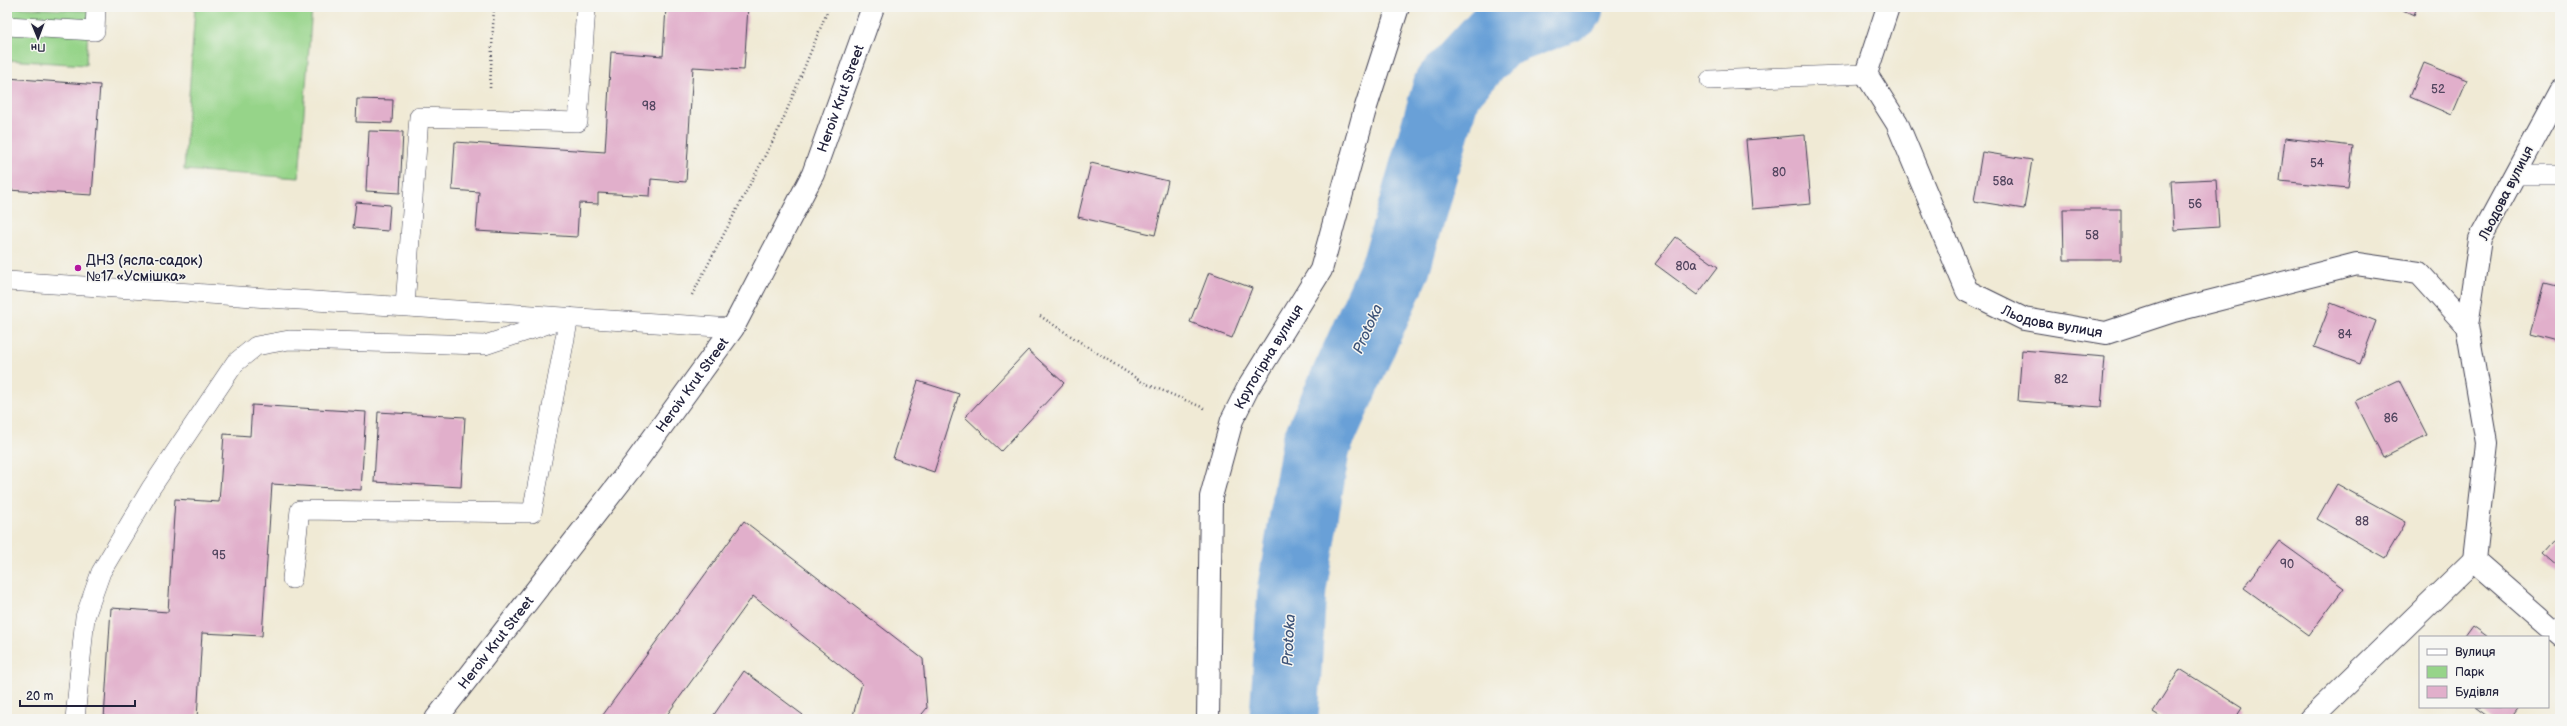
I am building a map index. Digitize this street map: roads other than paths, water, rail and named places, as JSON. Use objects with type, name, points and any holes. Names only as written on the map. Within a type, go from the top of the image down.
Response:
[{"type":"street","name":"Heroiv Krut Street","points":[[436,719],[635,463],[733,328],[813,174],[873,7]]},
{"type":"street","name":"Крутогірна вулиця","points":[[1208,719],[1211,497],[1232,420],[1248,388],[1321,270],[1364,112],[1398,7]]},
{"type":"street","points":[[1866,74],[1888,7]]},
{"type":"street","name":"Льодова вулиця","points":[[1866,74],[1897,123],[1966,291],[2024,318],[2106,333],[2173,311],[2357,264],[2419,273],[2467,326]]},
{"type":"street","name":"Льодова вулиця","points":[[2474,560],[2487,443],[2467,326],[2480,239],[2560,91]]},
{"type":"street","points":[[2310,719],[2474,560],[2560,635]]},
{"type":"lane","points":[[7,26],[95,31],[96,7]]},
{"type":"lane","points":[[405,306],[419,117],[578,122],[586,7]]},
{"type":"lane","points":[[1710,80],[1866,74]]},
{"type":"lane","points":[[2514,175],[2560,175]]},
{"type":"lane","points":[[7,281],[733,328]]},
{"type":"lane","points":[[292,579],[300,510],[532,513],[569,317]]},
{"type":"lane","points":[[75,719],[85,617],[101,572],[151,488],[235,363],[256,346],[289,340],[485,345],[569,317]]},
{"type":"waterway","name":"Protoka","points":[[1284,719],[1292,588],[1316,445],[1396,266],[1447,88],[1496,35],[1569,7]]},
{"type":"place","name":"ДНЗ (ясла-садок) №17 «Усмішка»","points":[[78,268]]}]
